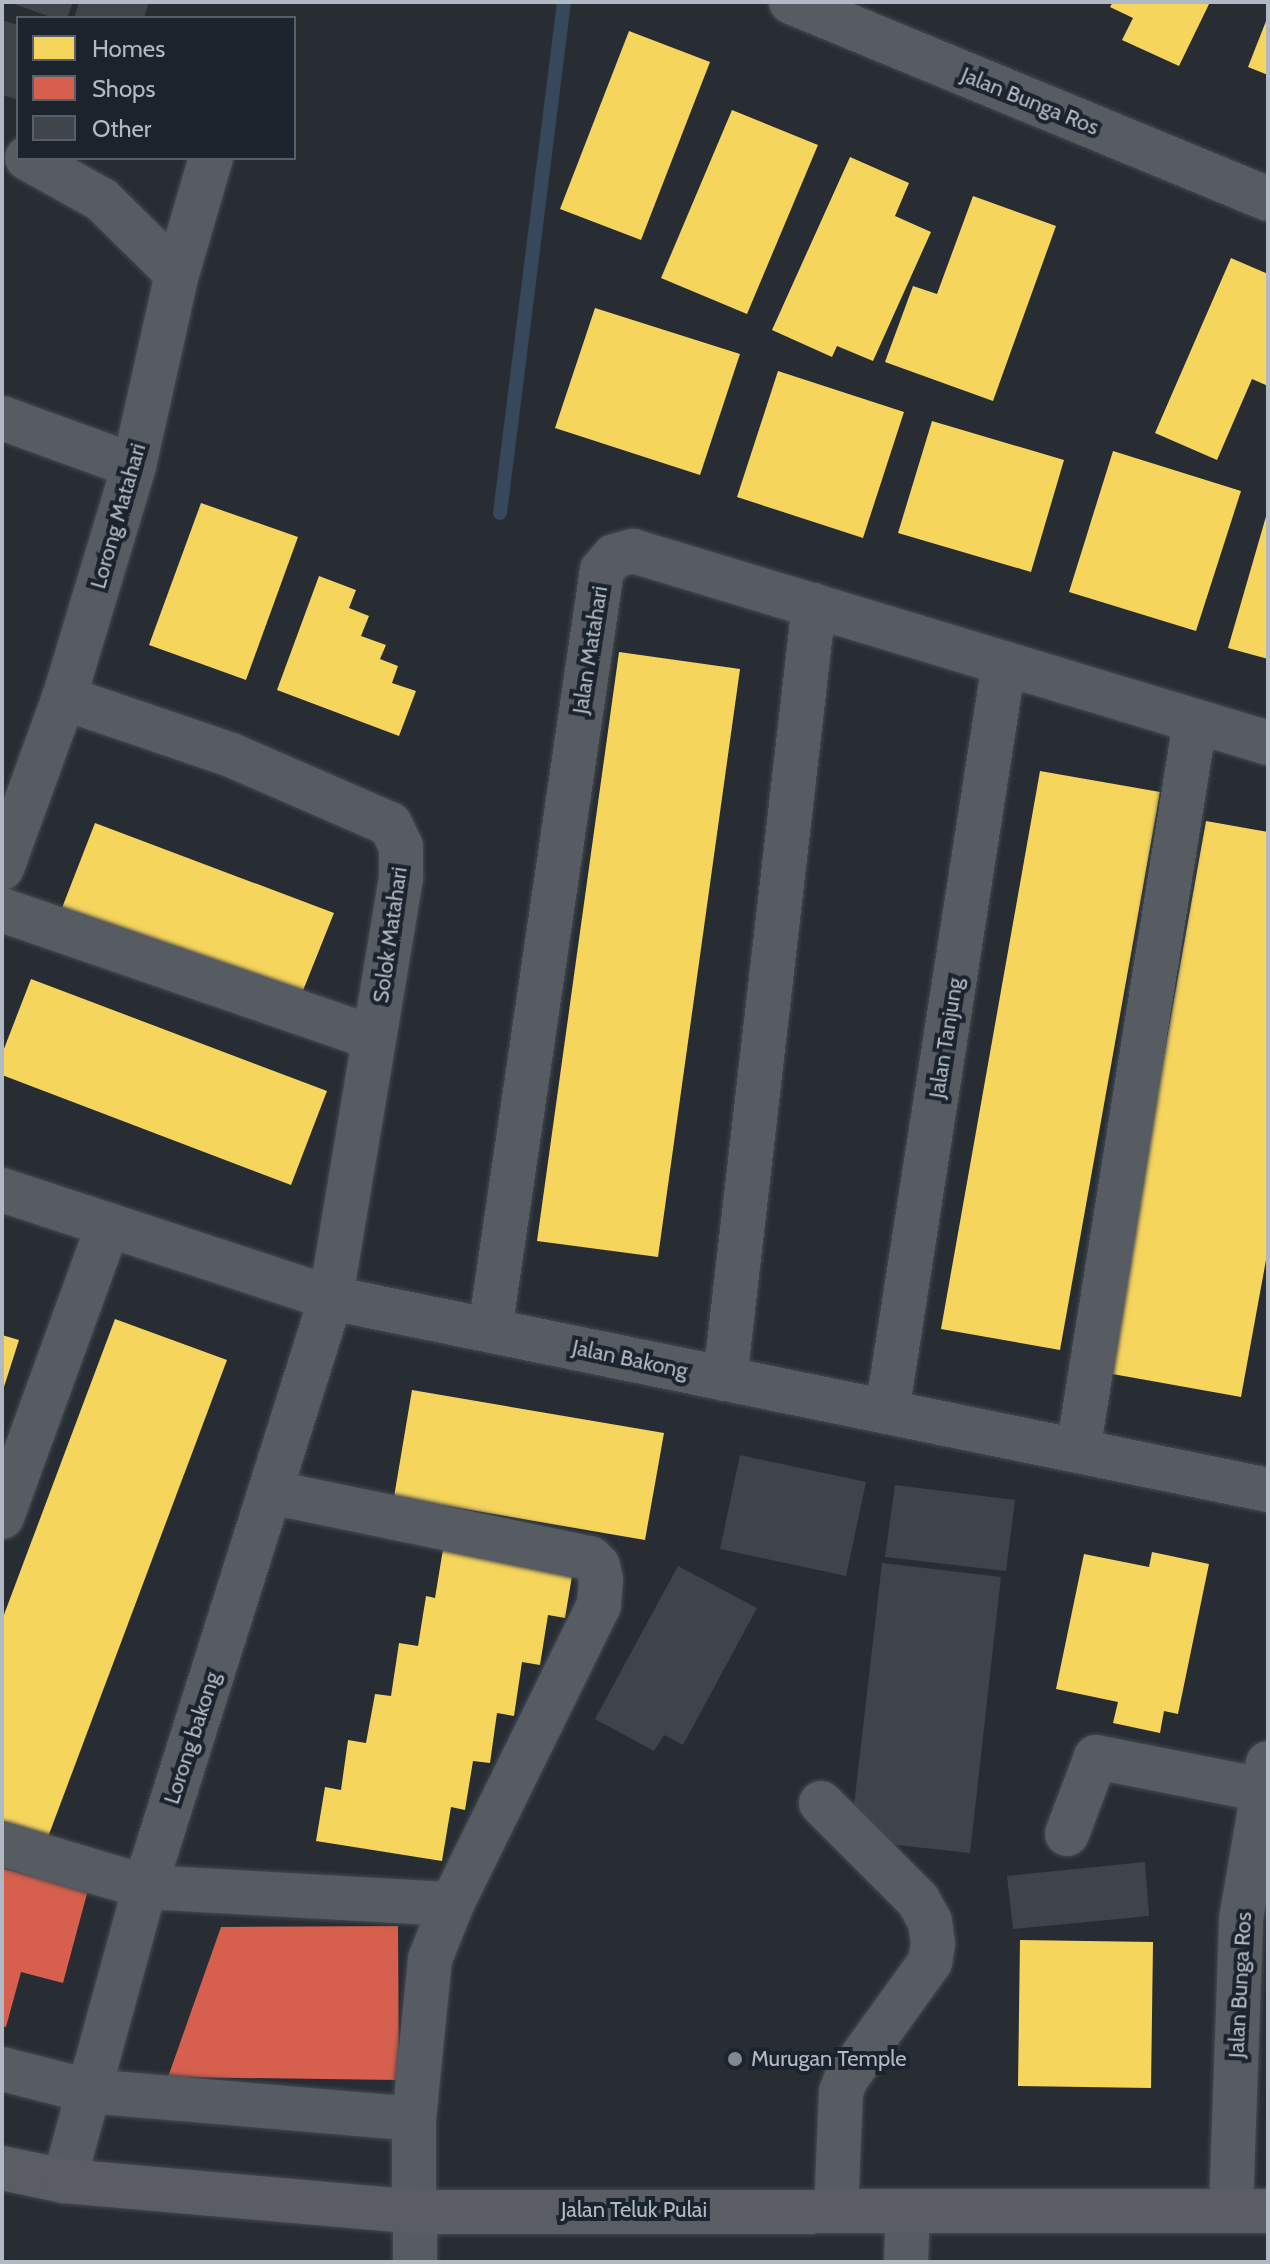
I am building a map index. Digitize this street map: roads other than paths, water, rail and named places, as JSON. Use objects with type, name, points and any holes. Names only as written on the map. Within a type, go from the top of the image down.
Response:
[{"type":"main road","name":"Jalan Teluk Pulai","points":[[2,2168],[64,2181],[415,2212],[1249,2210]]},
{"type":"street","name":"Jalan Bunga Ros","points":[[791,2],[1268,199]]},
{"type":"street","points":[[31,160],[102,200],[177,274]]},
{"type":"street","name":"Lorong Matahari","points":[[2,868],[64,698],[134,466],[177,274],[210,160]]},
{"type":"street","points":[[2,418],[134,466]]},
{"type":"street","name":"Jalan Matahari","points":[[490,1330],[602,570],[614,556],[633,551],[1268,743]]},
{"type":"street","points":[[725,1379],[814,605]]},
{"type":"street","name":"Jalan Tanjung","points":[[887,1412],[1004,663]]},
{"type":"street","name":"Solok Matahari","points":[[64,698],[231,755],[390,824],[401,847],[401,878],[331,1298]]},
{"type":"street","points":[[1078,1451],[1195,722]]},
{"type":"street","points":[[2,910],[374,1038]]},
{"type":"street","name":"Jalan Bakong","points":[[2,1190],[331,1298],[1268,1490]]},
{"type":"street","points":[[2,1517],[108,1225]]},
{"type":"street","name":"Lorong bakong","points":[[64,2181],[145,1887],[331,1298]]},
{"type":"street","points":[[270,1492],[590,1558],[598,1566],[601,1580],[599,1605],[452,1904],[430,1959],[414,2119],[415,2262]]},
{"type":"street","points":[[1067,1834],[1096,1757],[1266,1776]]},
{"type":"street","name":"Jalan Bunga Ros","points":[[1249,2210],[1241,1919],[1266,1776]]},
{"type":"street","points":[[821,1803],[918,1900],[930,1922],[933,1944],[930,1962],[846,2079],[841,2092],[836,2209]]},
{"type":"street","points":[[2,1844],[145,1887],[452,1904]]},
{"type":"street","points":[[2,2069],[88,2091],[414,2119]]},
{"type":"street","points":[[906,2262],[908,2211]]},
{"type":"waterway","points":[[500,513],[564,2]]},
{"type":"place","name":"Murugan Temple","points":[[735,2059]]}]
